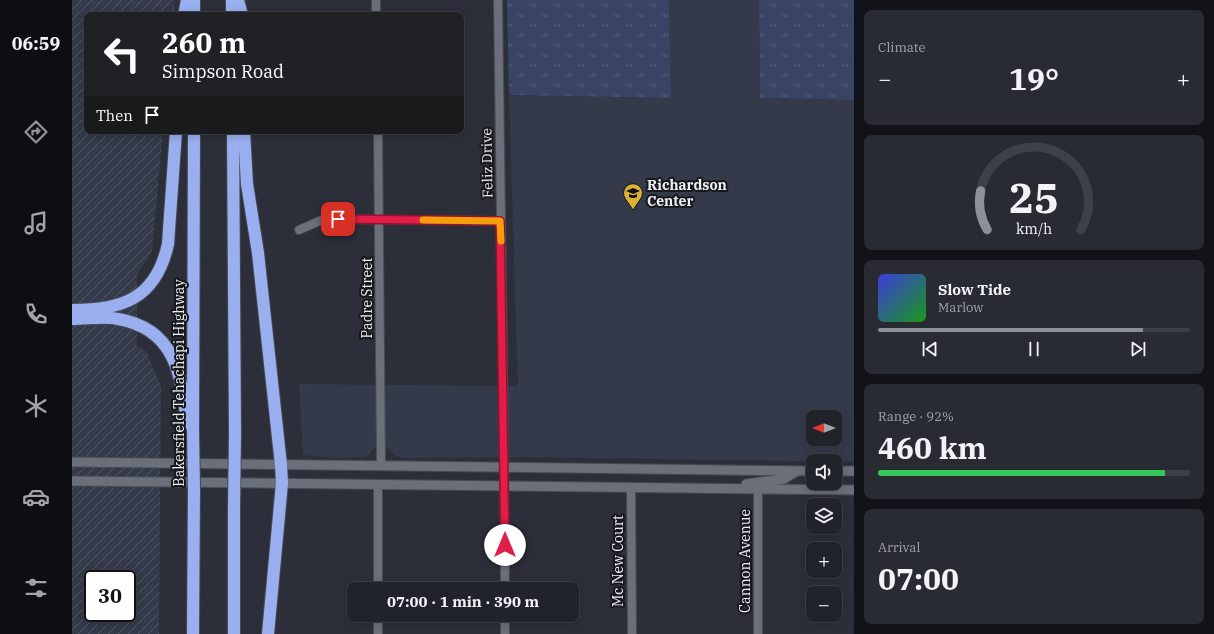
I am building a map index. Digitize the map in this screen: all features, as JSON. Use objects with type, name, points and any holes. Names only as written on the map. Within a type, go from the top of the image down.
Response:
[{"type":"highway","points":[[185,12],[187,0]]},
{"type":"highway","points":[[194,0],[194,12]]},
{"type":"highway","points":[[232,0],[232,12]]},
{"type":"highway","points":[[238,0],[241,12]]},
{"type":"highway","points":[[72,310],[99,310],[125,303],[146,289],[158,272],[166,256],[168,244],[176,134]]},
{"type":"highway","name":"Bakersfield Tehachapi Highway","points":[[193,634],[194,489],[190,430],[194,134]]},
{"type":"highway","points":[[233,134],[234,634]]},
{"type":"highway","points":[[244,134],[247,184],[258,253],[282,484],[268,634]]},
{"type":"highway","points":[[72,319],[118,319],[132,322],[155,336],[165,345],[178,368],[182,381],[190,430]]},
{"type":"street","points":[[376,0],[376,12]]},
{"type":"street","name":"Feliz Drive","points":[[498,0],[505,582]]},
{"type":"street","name":"Padre Street","points":[[378,134],[381,466]]},
{"type":"street","points":[[299,230],[324,219],[500,221]]},
{"type":"street","points":[[72,462],[806,471]]},
{"type":"street","points":[[711,488],[784,479],[797,470]]},
{"type":"street","points":[[842,471],[854,471]]},
{"type":"street","points":[[72,481],[854,490]]},
{"type":"street","points":[[378,484],[378,582]]},
{"type":"street","name":"Mc New Court","points":[[631,487],[632,634]]},
{"type":"street","name":"Cannon Avenue","points":[[758,489],[758,634]]},
{"type":"street","points":[[378,622],[378,634]]},
{"type":"street","points":[[505,622],[505,634]]},
{"type":"shaded area","points":[[72,0],[175,0],[174,12],[84,12],[84,134],[163,134],[152,251],[137,275],[137,346],[146,351],[161,386],[159,634],[72,634]]},
{"type":"shaded area","points":[[669,0],[759,0],[760,98],[854,100],[854,462],[842,462],[842,454],[806,454],[806,461],[527,457],[402,458],[394,455],[389,448],[374,448],[370,454],[363,457],[333,458],[303,455],[299,384],[518,386],[509,95],[671,98]]},
{"type":"green space","points":[[507,0],[669,0],[671,98],[509,95]]},
{"type":"green space","points":[[759,0],[854,0],[854,100],[760,98]]},
{"type":"slow traffic","points":[[423,220],[500,221],[501,241]]},
{"type":"place","name":"Richardson Center","points":[[633,210]]},
{"type":"route","points":[[338,219],[500,221],[503,319],[505,545]]}]
